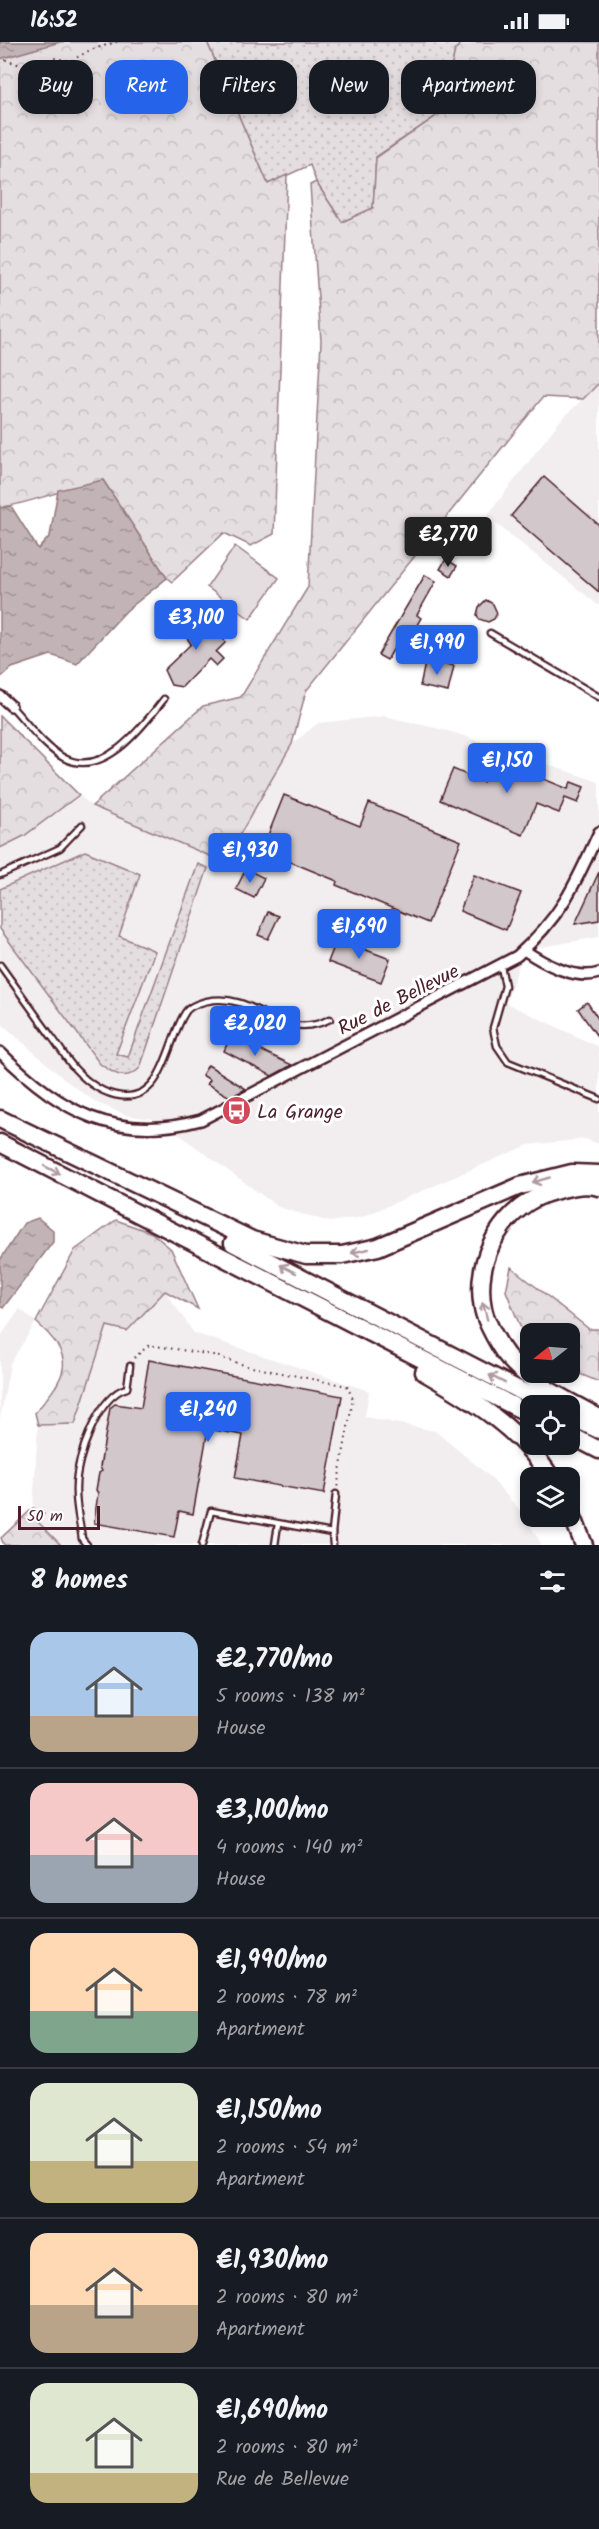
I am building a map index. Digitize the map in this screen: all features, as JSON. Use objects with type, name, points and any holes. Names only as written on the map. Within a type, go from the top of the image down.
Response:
[{"type":"highway","points":[[0,1119],[252,1240],[306,1255],[342,1255],[378,1247],[520,1186],[564,1175],[599,1174]]},
{"type":"highway","points":[[0,1124],[529,1395]]},
{"type":"highway","points":[[0,1143],[520,1409]]},
{"type":"highway","points":[[599,1187],[570,1186],[546,1193],[519,1209],[494,1237],[484,1262],[481,1289],[483,1310],[501,1347],[511,1361],[543,1386],[599,1418]]},
{"type":"highway","points":[[242,1266],[452,1388],[484,1409],[516,1436],[542,1467]]},
{"type":"highway","points":[[580,1421],[599,1430]]},
{"type":"highway","points":[[580,1440],[599,1450]]},
{"type":"highway","points":[[577,1527],[584,1545]]},
{"type":"street","points":[[0,696],[11,706]]},
{"type":"street","name":"Rue de Bellevue","points":[[0,1052],[36,1085],[77,1113],[125,1128],[157,1129],[184,1125],[228,1108],[501,966],[524,950],[559,914],[599,832]]},
{"type":"street","points":[[524,950],[576,974],[599,973]]},
{"type":"lane","points":[[490,633],[599,697]]},
{"type":"lane","points":[[11,706],[64,758],[98,762],[114,752],[146,723],[164,699]]},
{"type":"lane","points":[[0,875],[60,848],[82,825]]},
{"type":"lane","points":[[0,965],[74,1068],[94,1085],[113,1095],[129,1097],[142,1094],[154,1085],[185,1011],[198,1004],[214,1000],[235,1002],[298,1027],[317,1025],[330,1019]]},
{"type":"lane","points":[[501,966],[505,986],[493,1028],[497,1046],[508,1062],[599,1099]]},
{"type":"lane","points":[[87,1545],[82,1539],[75,1486],[88,1437],[100,1407],[117,1390],[127,1388],[130,1366]]},
{"type":"lane","points":[[333,1545],[336,1494]]},
{"type":"lane","points":[[202,1545],[211,1511],[332,1533]]},
{"type":"lane","points":[[275,1545],[278,1524]]},
{"type":"path","points":[[0,63],[6,60],[34,70],[54,58],[71,61],[90,50],[117,42]]},
{"type":"path","points":[[130,1366],[136,1354],[149,1345],[213,1355],[247,1366],[347,1386],[353,1399],[336,1494]]},
{"type":"shaded area","points":[[599,383],[599,606],[487,516],[559,422]]},
{"type":"shaded area","points":[[384,716],[452,732],[599,782],[599,937],[524,950],[506,1003],[599,1047],[599,1144],[585,1139],[528,1145],[362,1217],[330,1222],[278,1207],[159,1120],[126,1115],[97,1103],[65,1080],[0,1022],[0,848],[24,836],[79,795],[92,806],[224,861],[292,744],[318,723]]},
{"type":"shaded area","points":[[165,1291],[194,1333],[369,1391],[365,1417],[435,1431],[488,1475],[520,1510],[520,1527],[531,1527],[542,1545],[61,1545],[38,1522],[43,1514],[33,1508],[38,1425],[75,1424],[107,1326],[127,1331]]},
{"type":"shaded area","points":[[20,1309],[36,1322],[10,1364],[0,1419],[0,1337]]},
{"type":"green space","points":[[0,42],[207,42],[215,60],[200,60],[200,114],[238,114],[268,184],[287,175],[274,534],[251,546],[224,533],[172,582],[167,578],[103,480],[0,508]]},
{"type":"green space","points":[[207,42],[462,42],[455,50],[453,60],[401,60],[401,114],[439,114],[376,157],[373,208],[342,222],[316,182],[310,165],[268,184],[238,114],[297,114],[297,60],[215,60]]},
{"type":"green space","points":[[462,42],[599,42],[599,383],[583,399],[543,397],[306,691],[292,744],[224,862],[92,806],[203,706],[241,697],[308,587],[321,341],[310,185],[316,182],[342,222],[373,208],[376,158],[439,114],[536,114],[536,60],[453,60],[455,50]]},
{"type":"green space","points":[[235,546],[279,578],[250,619],[207,587]]},
{"type":"green space","points":[[0,716],[79,795],[24,836],[0,848]]},
{"type":"green space","points":[[85,851],[140,874],[119,936],[155,951],[116,1054],[128,1057],[198,864],[208,868],[140,1068],[124,1076],[100,1064],[0,929],[0,889]]},
{"type":"green space","points":[[116,1220],[152,1233],[171,1249],[198,1309],[165,1291],[127,1331],[107,1326],[75,1424],[38,1425],[35,1413],[55,1388],[63,1367],[63,1357],[58,1346],[36,1322],[75,1250]]},
{"type":"green space","points":[[511,1267],[589,1329],[599,1329],[599,1382],[580,1374],[580,1323],[520,1323],[520,1326],[506,1291]]},
{"type":"green space","points":[[33,1508],[44,1514],[38,1522],[61,1545],[4,1545],[1,1538]]},
{"type":"water","points":[[0,42],[60,42],[0,59]]},
{"type":"water","points":[[103,480],[167,578],[126,611],[77,664],[51,655],[12,668],[0,678],[0,508],[11,506],[38,549],[50,536],[58,490]]},
{"type":"water","points":[[38,1218],[53,1230],[53,1242],[3,1308],[0,1306],[0,1260],[24,1223]]},
{"type":"building","points":[[544,477],[599,525],[599,592],[511,516]]},
{"type":"building","points":[[446,559],[457,566],[451,576],[440,569]]},
{"type":"building","points":[[425,575],[436,581],[417,615],[421,618],[410,637],[403,633],[387,660],[378,655]]},
{"type":"building","points":[[486,600],[493,604],[497,613],[494,619],[488,622],[479,619],[477,615],[479,607]]},
{"type":"building","points":[[198,611],[214,614],[211,630],[223,636],[225,643],[216,652],[223,659],[216,666],[209,659],[182,687],[171,685],[164,670],[191,644],[187,638],[194,631],[190,626],[193,622],[190,620]]},
{"type":"building","points":[[426,659],[454,666],[448,692],[420,686]]},
{"type":"building","points":[[497,751],[528,764],[524,771],[568,789],[571,782],[584,787],[578,803],[565,798],[559,813],[536,804],[523,835],[440,800],[453,769],[483,782]]},
{"type":"building","points":[[284,795],[360,826],[369,803],[461,841],[428,923],[336,885],[337,881],[262,850]]},
{"type":"building","points":[[246,869],[264,878],[254,898],[236,889]]},
{"type":"building","points":[[599,872],[599,920],[575,924]]},
{"type":"building","points":[[474,875],[521,893],[506,930],[460,911]]},
{"type":"building","points":[[268,912],[279,916],[268,939],[258,935]]},
{"type":"building","points":[[337,939],[390,959],[381,982],[328,962]]},
{"type":"building","points":[[587,1002],[599,1020],[599,1039],[578,1009]]},
{"type":"building","points":[[231,1035],[292,1065],[272,1076],[224,1051]]},
{"type":"building","points":[[208,1065],[246,1089],[230,1097],[207,1084],[210,1080],[202,1075]]},
{"type":"building","points":[[149,1360],[342,1396],[324,1494],[235,1478],[243,1435],[208,1429],[193,1514],[179,1511],[174,1537],[94,1523],[98,1493],[96,1490],[99,1473],[102,1471],[100,1467],[110,1408],[115,1404],[141,1408]]},
{"type":"place","name":"La Grange","points":[[236,1111]]}]
